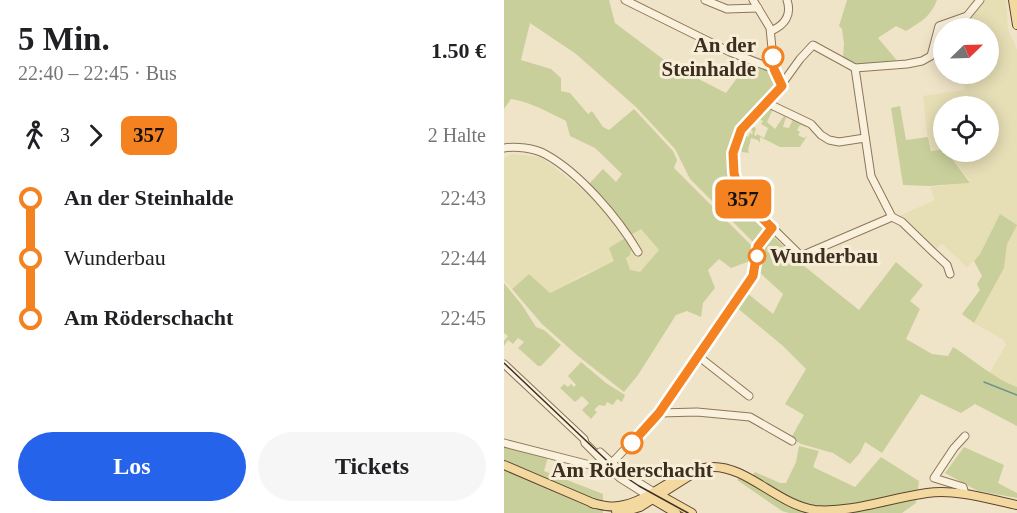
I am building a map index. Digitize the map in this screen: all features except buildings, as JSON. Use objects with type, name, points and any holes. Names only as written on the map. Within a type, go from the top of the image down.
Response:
[{"type":"main road","points":[[1013,0],[1017,25]]},
{"type":"main road","points":[[504,465],[608,510],[619,511],[630,510],[685,473],[714,467],[728,469],[804,508],[821,511],[848,509],[930,492],[964,494],[1017,505]]},
{"type":"main road","points":[[592,503],[616,507],[674,487],[700,469]]},
{"type":"main road","points":[[674,487],[673,495],[678,510]]},
{"type":"main road","points":[[650,496],[678,510],[692,513]]},
{"type":"street","points":[[625,0],[730,52],[774,69]]},
{"type":"street","points":[[705,0],[727,9],[758,8]]},
{"type":"street","points":[[753,0],[771,31],[774,69],[782,86]]},
{"type":"street","points":[[771,31],[779,26],[788,14],[790,8],[787,0]]},
{"type":"street","points":[[892,217],[802,256],[741,197],[733,159],[738,135],[782,86],[800,59],[813,45],[855,68],[907,64],[926,60],[932,52],[939,26],[967,16],[980,0]]},
{"type":"street","points":[[855,68],[871,176],[892,217],[902,223],[933,252],[950,274]]},
{"type":"street","points":[[767,103],[811,124],[829,140],[839,142],[865,138]]},
{"type":"street","points":[[504,148],[516,147],[544,153],[569,172],[610,213],[638,252]]},
{"type":"street","points":[[504,443],[589,465],[610,465],[659,413],[753,276],[758,246],[772,228]]},
{"type":"street","points":[[698,356],[749,396]]},
{"type":"street","points":[[504,364],[610,465]]},
{"type":"street","points":[[659,413],[697,412],[750,417],[792,441]]},
{"type":"street","points":[[964,494],[965,489],[934,478],[965,436]]},
{"type":"street","points":[[584,439],[588,440],[626,482],[650,496]]},
{"type":"street","points":[[589,465],[596,459],[595,453]]},
{"type":"shaded area","points":[[984,0],[1006,0],[1008,29],[1017,50],[1017,387],[989,374],[1006,345],[1004,340],[974,323],[1004,268],[1007,244],[1000,215],[980,254],[967,267],[942,244],[934,250],[899,216],[935,200],[930,187],[971,183],[955,162],[999,162],[999,96],[933,96],[933,150],[927,133],[923,96],[965,90],[964,84],[999,84],[999,18],[972,18]]},
{"type":"shaded area","points":[[512,154],[541,157],[596,200],[641,229],[659,250],[640,273],[630,271],[626,257],[584,274],[550,293],[529,274],[512,289],[504,280],[504,158]]},
{"type":"green space","points":[[504,0],[609,0],[615,23],[671,65],[726,93],[748,63],[773,70],[777,85],[735,133],[731,156],[740,198],[767,230],[757,246],[690,179],[675,149],[636,107],[576,54],[530,23],[521,60],[551,69],[561,78],[561,91],[570,93],[588,114],[592,111],[603,127],[609,130],[634,109],[673,151],[677,160],[674,168],[755,249],[754,265],[750,261],[731,268],[719,259],[708,270],[715,288],[703,303],[701,317],[687,311],[676,315],[638,375],[624,392],[542,324],[512,289],[529,274],[550,293],[614,261],[609,248],[627,237],[587,186],[603,169],[616,182],[622,174],[595,148],[570,136],[566,121],[518,100],[511,99],[504,109]],"holes":[[[641,229],[659,250],[640,272],[630,270],[626,258],[630,255],[632,246],[627,237]]]},
{"type":"green space","points":[[847,0],[937,0],[929,14],[916,25],[906,31],[896,26],[878,38],[900,64],[856,64],[843,58],[844,44],[842,29],[839,26]]},
{"type":"green space","points":[[900,106],[906,140],[928,137],[931,151],[933,151],[933,162],[954,162],[970,183],[903,185],[891,108]]},
{"type":"green space","points":[[767,107],[773,109],[767,122],[775,129],[784,116],[786,117],[783,127],[789,128],[794,117],[809,126],[800,125],[797,130],[800,132],[798,135],[804,138],[807,136],[800,147],[780,147],[760,137],[760,143],[751,138],[749,153],[742,152],[739,146],[741,139],[753,132],[750,125],[756,128],[754,135],[757,134],[764,138],[768,128],[756,117]]},
{"type":"green space","points":[[1000,214],[1017,225],[1007,244],[1004,268],[974,323],[962,314],[980,290],[977,284],[982,276],[974,261],[980,254]]},
{"type":"green space","points":[[771,234],[799,262],[859,310],[896,262],[923,285],[910,301],[920,309],[906,339],[932,354],[948,356],[953,347],[992,374],[1017,387],[1017,426],[975,404],[961,413],[921,394],[882,453],[865,442],[860,453],[850,464],[833,453],[801,444],[791,438],[804,415],[785,404],[806,369],[783,346],[736,307],[747,293],[773,314],[783,294],[759,272],[762,244]]},
{"type":"green space","points":[[504,283],[536,327],[544,330],[561,345],[541,366],[538,366],[518,348],[524,342],[518,338],[513,344],[508,340],[504,346],[504,341],[508,336],[504,333]]},
{"type":"green space","points":[[581,362],[606,383],[625,395],[622,402],[617,399],[613,405],[607,402],[605,406],[599,405],[594,410],[597,412],[591,419],[582,410],[589,403],[582,396],[575,402],[560,388],[564,384],[568,387],[571,384],[574,387],[576,385],[568,376]]},
{"type":"green space","points":[[504,446],[548,457],[544,471],[603,494],[603,513],[504,513]]},
{"type":"green space","points":[[799,446],[819,451],[813,467],[855,487],[881,457],[919,481],[916,503],[902,513],[789,513],[782,511],[737,480],[744,471],[752,476],[755,472],[780,483],[786,483],[796,462]]},
{"type":"green space","points":[[964,447],[1004,465],[998,483],[1017,493],[1017,498],[978,491],[945,473]]},
{"type":"waterway","points":[[984,382],[1017,395]]},
{"type":"tram line","points":[[504,363],[621,474],[688,513]]},
{"type":"bus line","name":"357","points":[[632,443],[659,413],[753,276],[758,246],[772,228],[741,197],[734,173],[733,153],[741,130],[782,86],[774,69],[773,57]]},
{"type":"place","name":"An der Steinhalde","points":[[773,57]]},
{"type":"place","name":"Wunderbau","points":[[757,256]]},
{"type":"place","name":"Am Röderschacht","points":[[632,443]]}]
